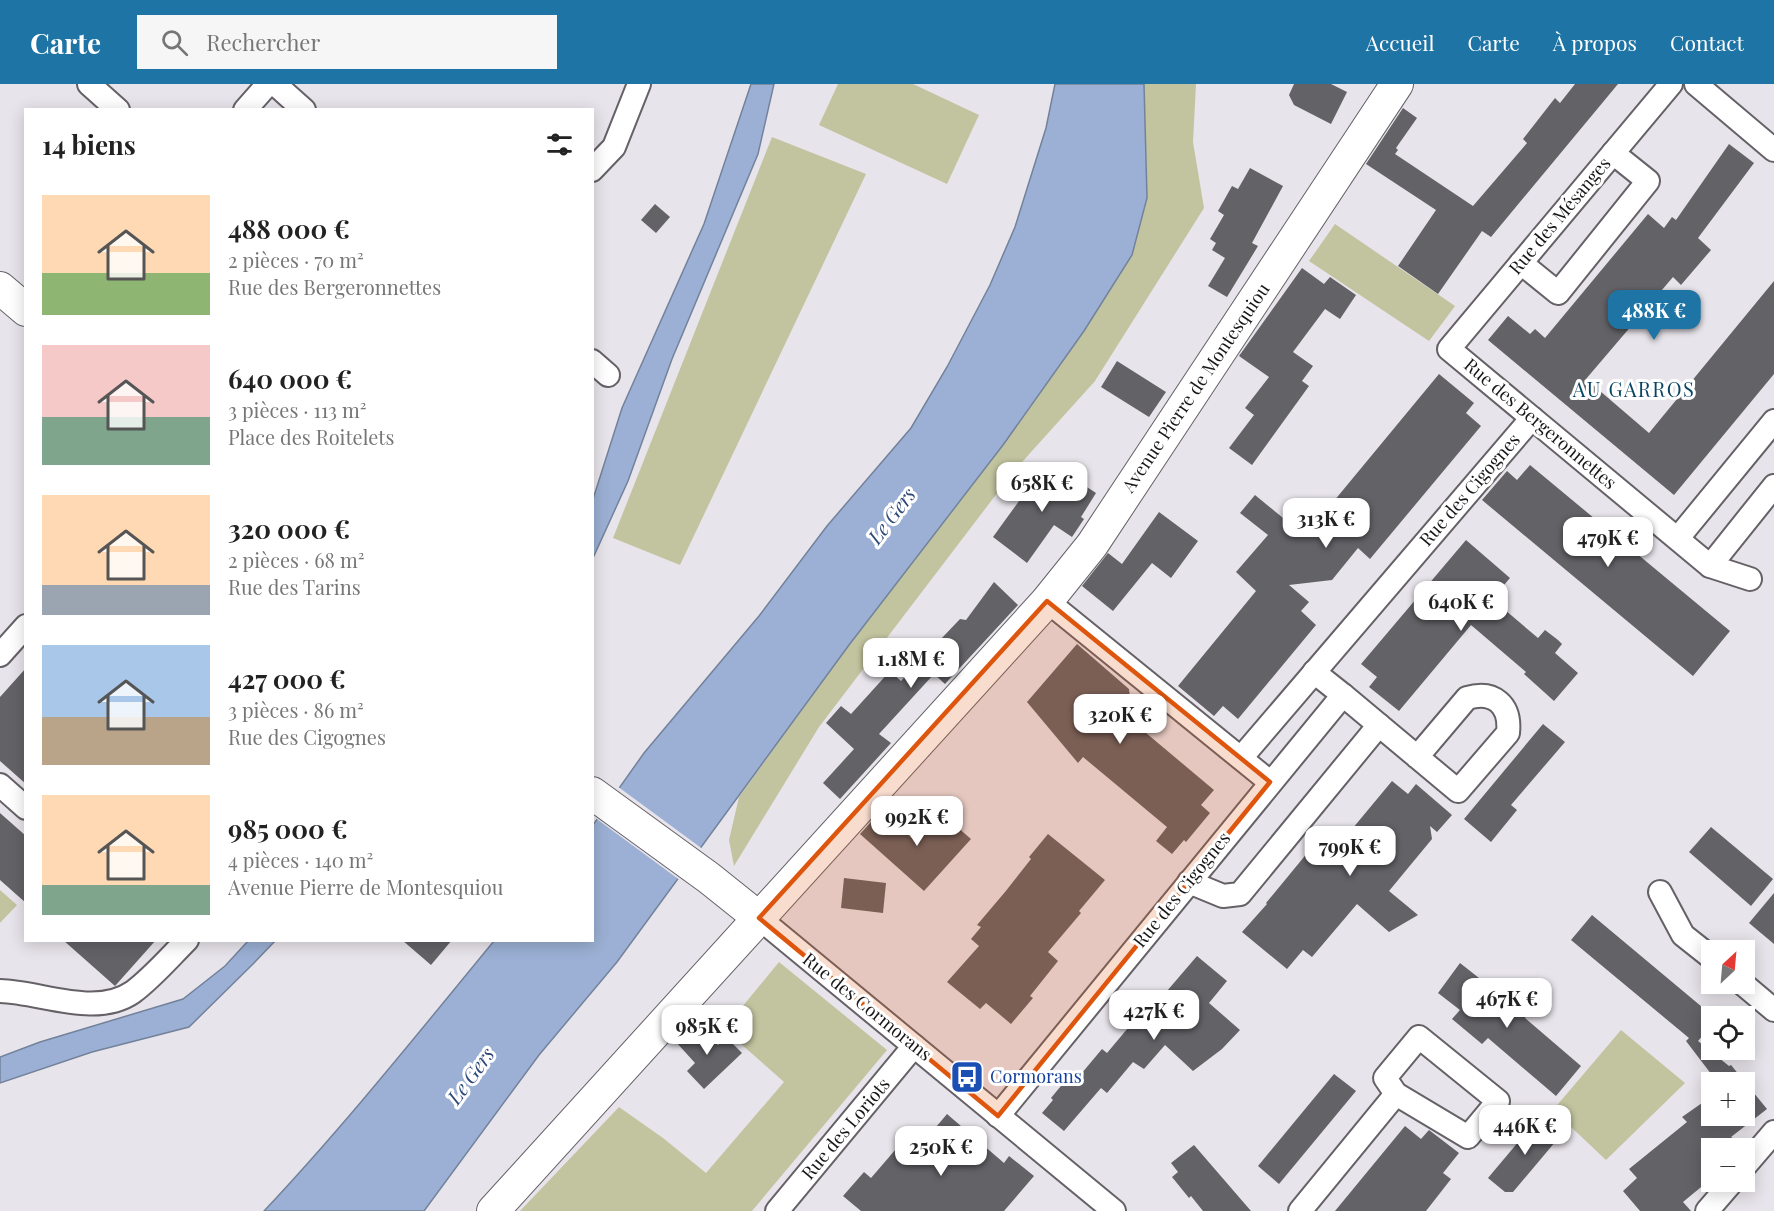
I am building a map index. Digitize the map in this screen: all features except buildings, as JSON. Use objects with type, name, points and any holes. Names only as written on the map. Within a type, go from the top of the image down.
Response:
[{"type":"street","points":[[88,84],[116,108]]},
{"type":"street","points":[[247,108],[268,84]]},
{"type":"street","points":[[275,84],[302,108]]},
{"type":"street","points":[[594,168],[614,147],[639,84]]},
{"type":"street","name":"Avenue Pierre de Montesquiou","points":[[493,1211],[1047,600],[1092,545],[1397,84]]},
{"type":"street","name":"Rue des Mésanges","points":[[1449,349],[1671,84]]},
{"type":"street","points":[[1696,84],[1774,150]]},
{"type":"street","points":[[1521,263],[1558,293],[1648,181],[1613,153]]},
{"type":"street","points":[[0,288],[24,308]]},
{"type":"street","name":"Rue des Bergeronnettes","points":[[1449,349],[1710,566],[1750,579]]},
{"type":"street","name":"Rue des Cigognes","points":[[1241,758],[1532,418]]},
{"type":"street","points":[[1678,538],[1774,424]]},
{"type":"street","points":[[1710,566],[1774,486]]},
{"type":"street","points":[[1047,600],[1270,782]]},
{"type":"street","points":[[0,655],[24,628]]},
{"type":"street","points":[[1314,672],[1417,757]]},
{"type":"street","name":"Rue des Cigognes","points":[[998,1116],[1343,695]]},
{"type":"street","points":[[1189,882],[1223,896],[1240,894],[1379,725]]},
{"type":"street","points":[[0,785],[24,806]]},
{"type":"street","points":[[594,795],[759,918]]},
{"type":"street","points":[[1660,892],[1683,935],[1701,949]]},
{"type":"street","name":"Rue des Cormorans","points":[[759,918],[1114,1211]]},
{"type":"street","points":[[0,991],[88,1004],[107,1003],[132,993],[185,942]]},
{"type":"street","points":[[1755,994],[1774,1010]]},
{"type":"street","points":[[1419,1037],[1498,1101],[1468,1137],[1396,1094],[1385,1078],[1419,1037]]},
{"type":"street","name":"Rue des Loriots","points":[[777,1211],[914,1046]]},
{"type":"street","points":[[1300,1211],[1396,1094]]},
{"type":"street","points":[[1755,1154],[1774,1132]]},
{"type":"street","points":[[1707,1211],[1723,1192]]},
{"type":"highlighted area","points":[[1047,601],[1270,782],[998,1116],[759,918]]},
{"type":"green space","points":[[838,84],[913,84],[979,115],[947,184],[819,125]]},
{"type":"green space","points":[[1144,84],[1196,84],[1193,142],[1204,208],[1095,381],[1014,471],[819,727],[734,866],[729,840],[739,797],[849,645],[1003,445],[1084,331],[1147,198]]},
{"type":"green space","points":[[772,137],[866,174],[680,565],[613,538]]},
{"type":"green space","points":[[1335,224],[1455,306],[1429,341],[1309,261]]},
{"type":"green space","points":[[0,890],[17,905],[0,923]]},
{"type":"green space","points":[[779,962],[887,1050],[752,1211],[520,1211],[619,1107],[663,1138],[706,1173],[784,1082],[724,1029]]},
{"type":"green space","points":[[1621,1030],[1685,1083],[1606,1160],[1553,1110]]},
{"type":"water","points":[[751,84],[774,84],[758,154],[672,359],[628,481],[594,556],[594,496],[622,408],[704,224]]},
{"type":"water","name":"Le Gers","points":[[1055,84],[1144,84],[1147,198],[1132,255],[1084,331],[1003,445],[849,645],[617,962],[539,1055],[424,1211],[264,1211],[353,1112],[493,942],[594,942],[594,824],[644,753],[759,616],[827,526],[911,428],[947,367],[990,285],[1015,227],[1046,128]]},
{"type":"water","points":[[247,942],[274,942],[189,1027],[92,1052],[0,1083],[0,1057],[40,1042],[183,999],[225,966]]},
{"type":"pier","points":[[617,786],[704,850],[681,881],[594,817]]},
{"type":"place","name":"Cormorans","points":[[967,1077]]},
{"type":"district","name":"AU GARROS","points":[[1634,390]]}]
